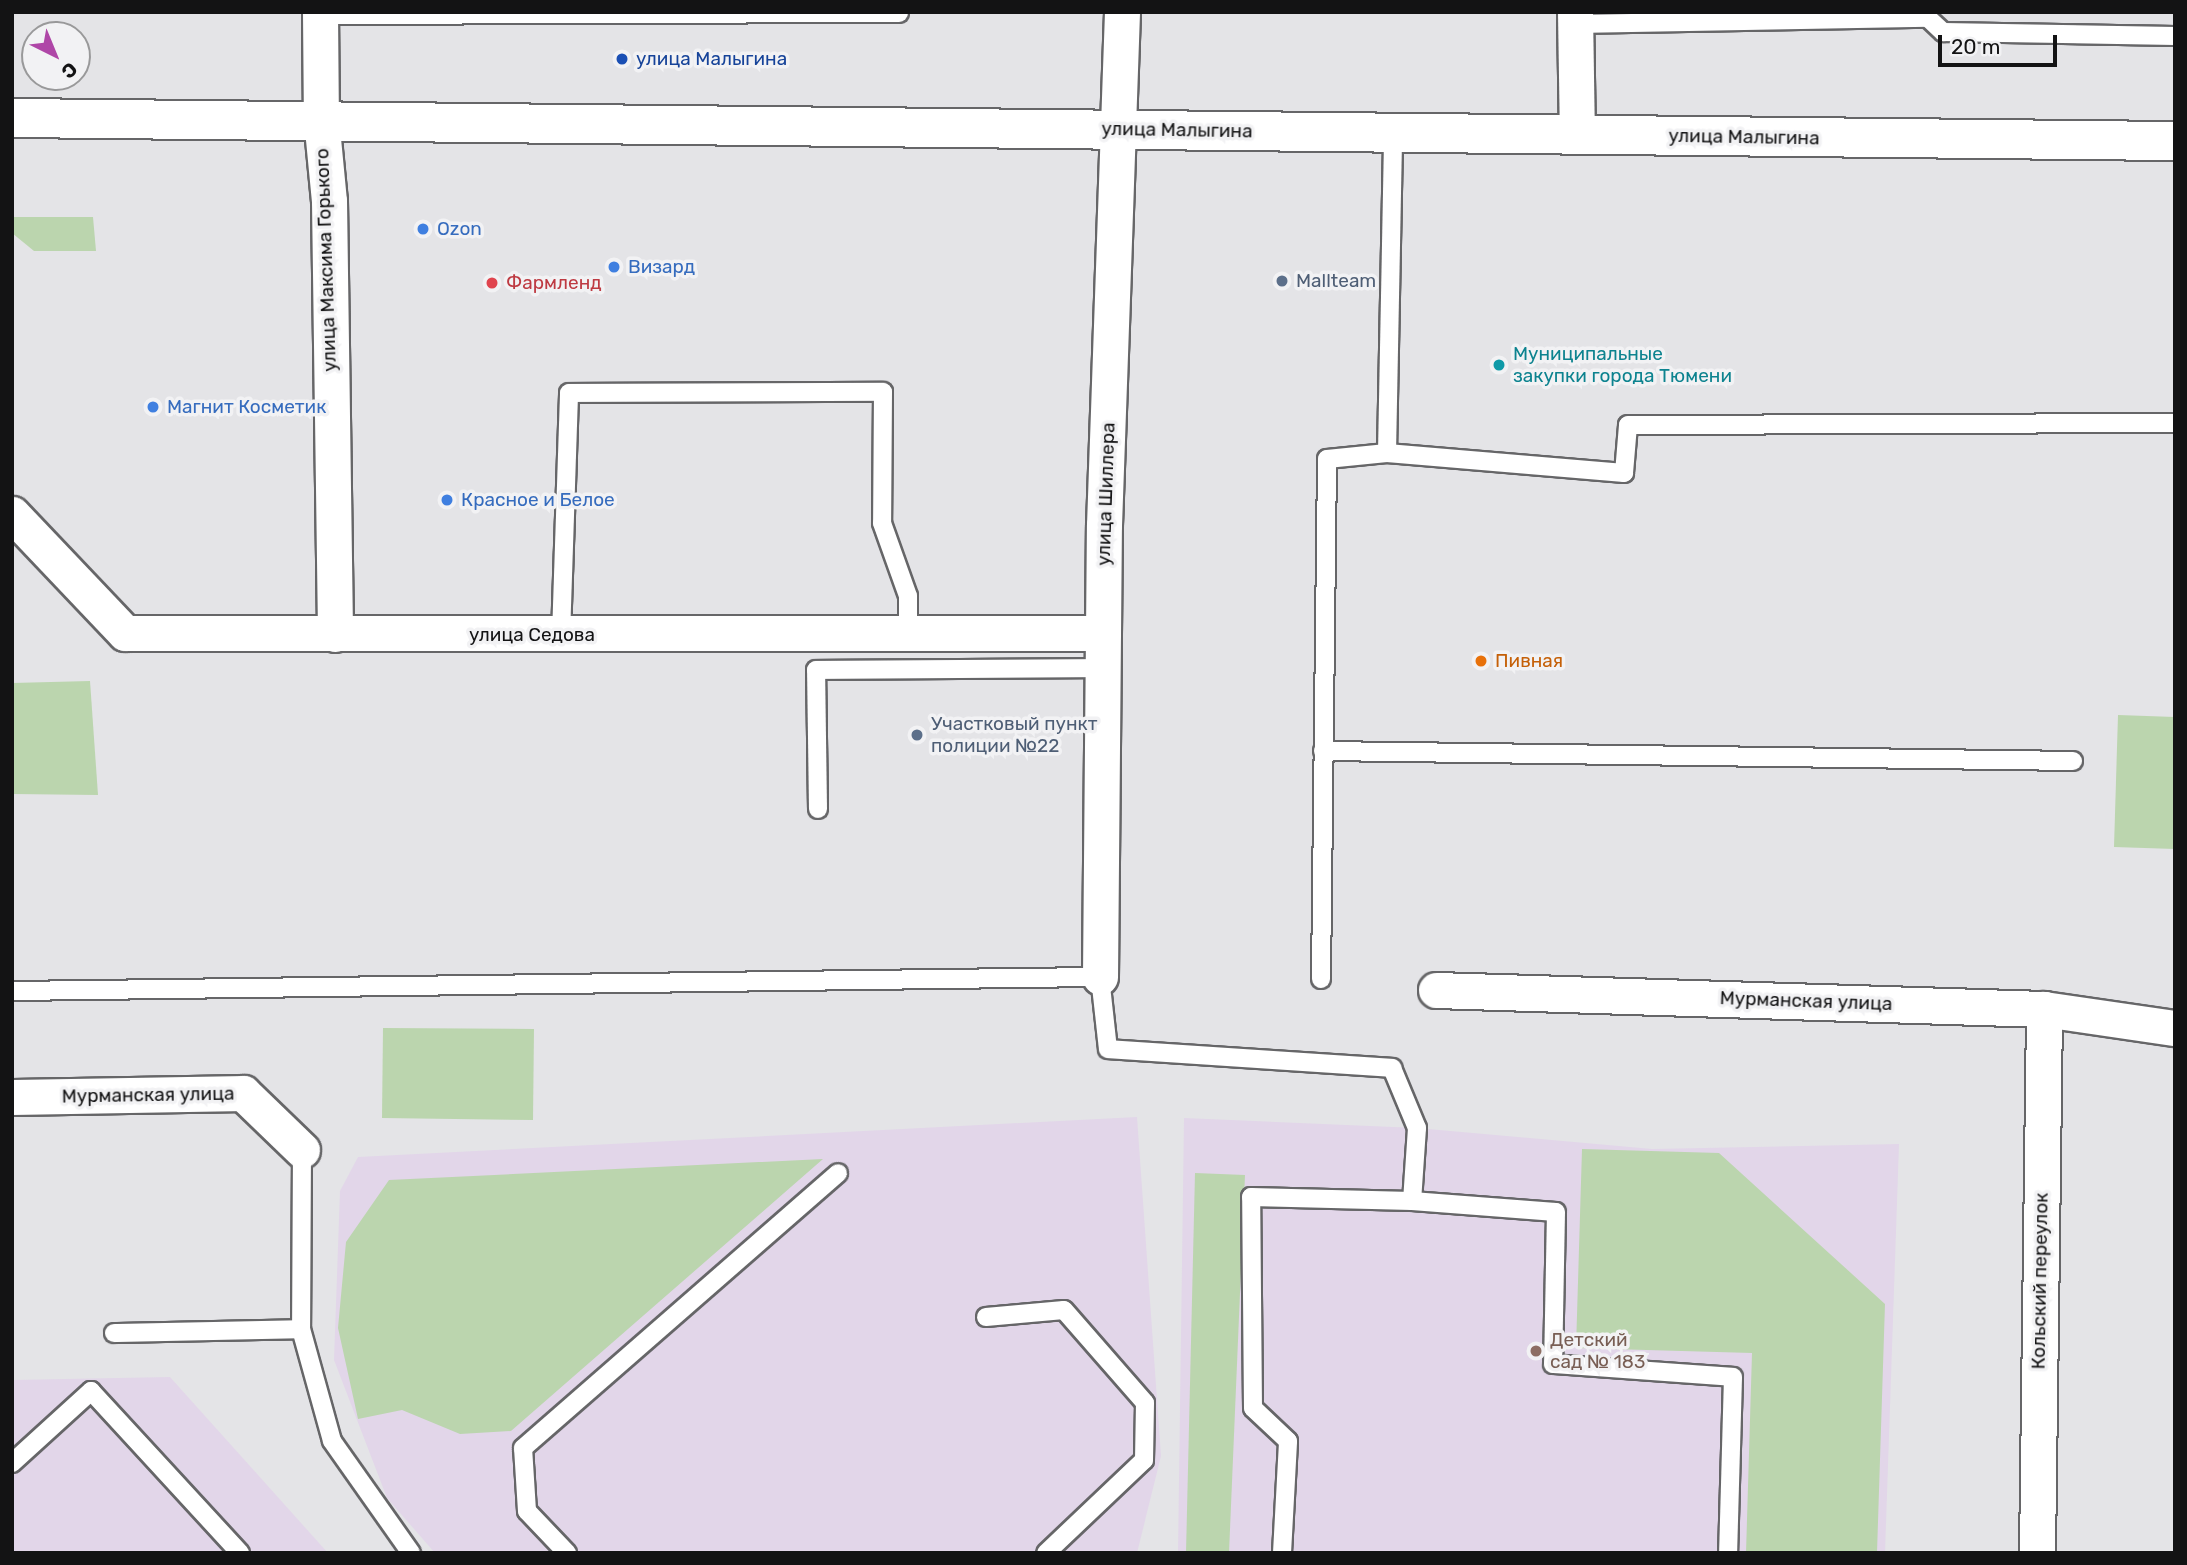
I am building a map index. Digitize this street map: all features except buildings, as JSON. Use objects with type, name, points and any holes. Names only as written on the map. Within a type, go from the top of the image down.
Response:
[{"type":"street","name":"улица Шиллера","points":[[1100,976],[1103,633],[1122,12]]},
{"type":"street","name":"улица Максима Горького","points":[[320,14],[321,118],[328,201],[335,634]]},
{"type":"street","points":[[1575,18],[1577,135]]},
{"type":"street","name":"улица Малыгина","points":[[12,118],[321,118],[1119,130],[2175,141]]},
{"type":"street","name":"улица Седова","points":[[12,514],[125,633],[561,636],[1103,633]]},
{"type":"street","name":"Мурманская улица","points":[[1436,990],[2044,1009],[2175,1028]]},
{"type":"street","name":"Кольский переулок","points":[[2037,1553],[2044,1009]]},
{"type":"street","name":"Мурманская улица","points":[[12,1097],[243,1093],[302,1150]]},
{"type":"lane","points":[[320,14],[899,13]]},
{"type":"lane","points":[[1575,18],[1928,18],[1943,32],[2175,36]]},
{"type":"lane","points":[[1387,453],[1393,132]]},
{"type":"lane","points":[[561,636],[569,393],[719,392],[883,392],[882,523],[908,596],[908,634]]},
{"type":"lane","points":[[1321,979],[1327,459],[1387,453],[1624,473],[1628,425],[2175,423]]},
{"type":"lane","points":[[818,809],[816,670],[1103,668]]},
{"type":"lane","points":[[1323,751],[2073,761]]},
{"type":"lane","points":[[12,991],[1100,976],[1108,1049],[1392,1068],[1417,1128],[1412,1201]]},
{"type":"lane","points":[[302,1150],[301,1329],[331,1441],[411,1553]]},
{"type":"lane","points":[[567,1553],[527,1511],[523,1448],[838,1173]]},
{"type":"lane","points":[[1282,1553],[1288,1441],[1253,1408],[1251,1197],[1412,1201],[1556,1212],[1553,1364],[1734,1377],[1728,1553]]},
{"type":"lane","points":[[986,1317],[1064,1310],[1145,1403],[1144,1460],[1046,1553]]},
{"type":"lane","points":[[114,1333],[301,1329]]},
{"type":"lane","points":[[12,1463],[91,1391],[240,1553]]},
{"type":"shaded area","points":[[1137,1117],[1161,1456],[1137,1553],[435,1553],[387,1498],[334,1360],[340,1191],[358,1157]]},
{"type":"shaded area","name":"Детский сад № 183","points":[[1184,1118],[1417,1128],[1652,1149],[1899,1144],[1885,1553],[1178,1553]]},
{"type":"shaded area","points":[[170,1377],[328,1553],[12,1553],[12,1380]]},
{"type":"green space","points":[[12,217],[93,217],[96,251],[34,251],[12,233]]},
{"type":"green space","points":[[90,681],[98,795],[12,794],[12,683]]},
{"type":"green space","points":[[2118,715],[2175,717],[2175,849],[2114,847]]},
{"type":"green space","points":[[383,1028],[534,1029],[533,1120],[382,1118]]},
{"type":"green space","points":[[1582,1149],[1719,1153],[1885,1304],[1877,1553],[1746,1553],[1752,1353],[1576,1348]]},
{"type":"green space","points":[[823,1159],[511,1431],[460,1434],[402,1410],[358,1419],[338,1328],[346,1242],[389,1180]]},
{"type":"green space","points":[[1195,1173],[1245,1175],[1229,1553],[1186,1553]]},
{"type":"place","name":"улица Малыгина","points":[[622,59]]},
{"type":"place","name":"Ozon","points":[[423,229]]},
{"type":"place","name":"Визард","points":[[614,267]]},
{"type":"place","name":"Mallteam","points":[[1282,281]]},
{"type":"place","name":"Фармленд","points":[[492,283]]},
{"type":"place","name":"Муниципальные закупки города Тюмени","points":[[1499,365]]},
{"type":"place","name":"Магнит Косметик","points":[[153,407]]},
{"type":"place","name":"Красное и Белое","points":[[447,500]]},
{"type":"place","name":"Пивная","points":[[1481,661]]},
{"type":"place","name":"Участковый пункт полиции №22","points":[[917,735]]},
{"type":"place","name":"Детский сад № 183","points":[[1536,1351]]}]
